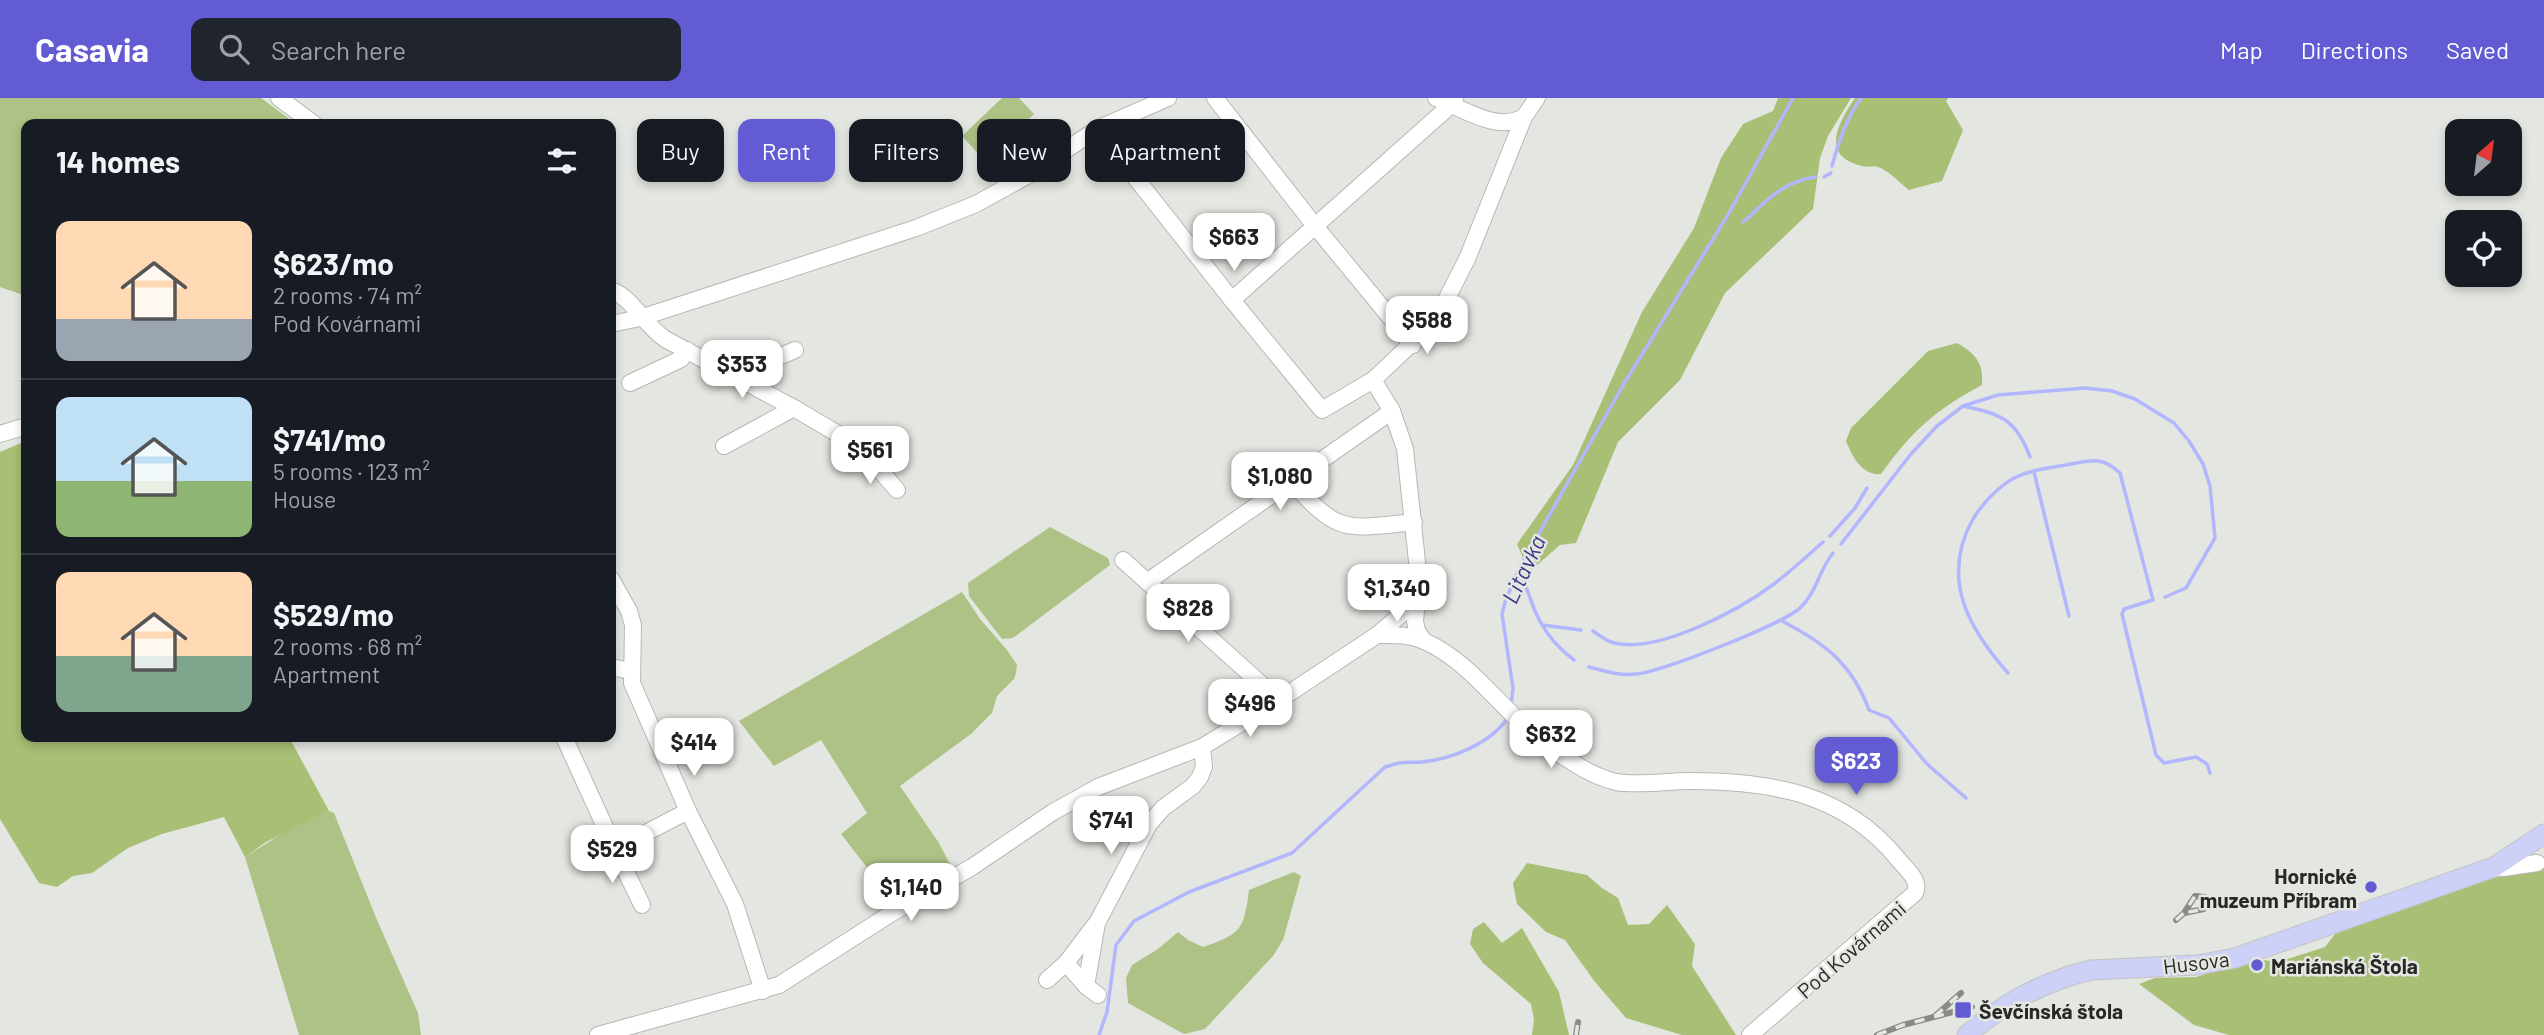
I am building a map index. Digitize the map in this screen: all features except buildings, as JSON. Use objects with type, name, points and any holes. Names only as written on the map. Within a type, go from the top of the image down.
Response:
[{"type":"main road","name":"Husova","points":[[1968,1035],[1999,1009],[2038,988],[2074,974],[2091,970],[2197,965],[2235,958],[2494,867],[2544,835]]},
{"type":"street","points":[[279,98],[307,119]]},
{"type":"street","points":[[1120,119],[1168,98]]},
{"type":"street","points":[[1216,98],[1315,226],[1413,345]]},
{"type":"street","points":[[1436,98],[1453,101],[1489,121],[1503,124],[1516,122],[1524,117]]},
{"type":"street","points":[[1139,182],[1322,410],[1373,380],[1427,329],[1467,259],[1524,117],[1537,98]]},
{"type":"street","points":[[1232,300],[1453,101]]},
{"type":"street","points":[[1489,121],[1504,141],[1509,156]]},
{"type":"street","points":[[616,323],[916,228],[976,204],[1022,179],[1085,137]]},
{"type":"street","points":[[616,292],[624,296],[652,330],[860,447],[897,490]]},
{"type":"street","points":[[630,383],[681,359],[687,350]]},
{"type":"street","points":[[745,381],[753,368],[795,350]]},
{"type":"street","points":[[1373,380],[1392,411],[1405,449],[1419,580],[1415,621],[1417,631],[1424,641]]},
{"type":"street","points":[[724,446],[794,408]]},
{"type":"street","points":[[1146,582],[1392,411]]},
{"type":"street","points":[[0,434],[21,428]]},
{"type":"street","points":[[1291,481],[1324,516],[1341,524],[1356,527],[1414,522]]},
{"type":"street","points":[[1123,561],[1279,700]]},
{"type":"street","points":[[616,588],[629,611],[633,625],[632,683],[688,811],[735,904],[764,991]]},
{"type":"street","points":[[598,1035],[764,991],[793,977],[892,913],[972,867],[1053,812],[1098,787],[1202,747],[1377,635],[1410,607],[1418,596]]},
{"type":"street","points":[[1377,635],[1401,634],[1424,641]]},
{"type":"street","name":"Pod Kovárnami","points":[[1424,641],[1457,663],[1541,741],[1598,777],[1617,782],[1730,783],[1784,790],[1817,799],[1857,820],[1882,840],[1915,879],[1917,888],[1911,897],[1749,1035]]},
{"type":"street","points":[[616,668],[631,671]]},
{"type":"street","points":[[566,742],[642,905]]},
{"type":"street","points":[[1047,980],[1066,962],[1097,923],[1155,816],[1193,786],[1200,777],[1203,767],[1202,747]]},
{"type":"street","points":[[615,849],[688,811]]},
{"type":"street","points":[[2494,867],[2537,863]]},
{"type":"street","points":[[1066,962],[1092,991],[1097,923]]},
{"type":"green space","points":[[0,98],[261,98],[289,119],[21,119],[21,294],[0,287]]},
{"type":"green space","points":[[1002,98],[1019,98],[1034,114],[1029,119],[980,119]]},
{"type":"green space","points":[[1778,98],[1851,98],[1828,136],[1820,158],[1813,209],[1725,293],[1680,380],[1618,442],[1576,543],[1560,545],[1529,572],[1517,544],[1573,465],[1642,312],[1694,228],[1721,158],[1743,124],[1773,111]]},
{"type":"green space","points":[[1855,98],[1948,98],[1946,101],[1963,130],[1942,181],[1909,190],[1882,169],[1862,166],[1841,155],[1836,138],[1843,118]]},
{"type":"green space","points":[[977,122],[977,152],[963,137]]},
{"type":"green space","points":[[1957,343],[1969,351],[1980,365],[1982,385],[1951,403],[1926,423],[1903,445],[1881,474],[1868,472],[1855,459],[1846,441],[1851,428],[1928,351]]},
{"type":"green space","points":[[21,443],[21,742],[292,742],[329,811],[266,842],[245,857],[224,817],[162,834],[128,848],[92,873],[73,876],[57,887],[39,883],[0,819],[0,452]]},
{"type":"green space","points":[[1050,527],[1108,558],[1110,565],[1013,638],[1002,639],[969,596],[968,583]]},
{"type":"green space","points":[[962,592],[1017,665],[1016,673],[1014,679],[997,696],[992,713],[971,734],[900,786],[939,843],[952,868],[896,905],[841,834],[867,813],[821,740],[774,766],[739,721]]},
{"type":"green space","points":[[329,811],[334,813],[418,1013],[421,1035],[299,1035],[245,857],[283,833]]},
{"type":"green space","points":[[1527,863],[1587,875],[1618,898],[1628,925],[1649,924],[1667,905],[1695,944],[1692,966],[1736,1035],[1682,1035],[1626,1018],[1595,982],[1565,940],[1546,932],[1517,904],[1513,883]]},
{"type":"green space","points":[[2544,866],[2544,1035],[2229,1035],[2194,1025],[2139,984],[2155,978],[2196,977],[2263,960],[2278,962],[2325,947],[2335,934],[2499,871]]},
{"type":"green space","points":[[1294,872],[1301,876],[1283,940],[1273,956],[1205,1029],[1184,1034],[1128,1003],[1126,978],[1132,965],[1158,949],[1178,932],[1203,947],[1233,934],[1245,914],[1249,890]]},
{"type":"green space","points":[[1484,922],[1502,943],[1522,928],[1559,992],[1569,1035],[1532,1035],[1534,1020],[1531,1004],[1483,963],[1470,944],[1473,929]]},
{"type":"waterway","name":"Litavka","points":[[1511,707],[1513,688],[1502,614],[1520,567],[1622,387],[1729,213],[1793,98]]},
{"type":"waterway","points":[[1832,166],[1843,130],[1861,98]]},
{"type":"waterway","points":[[1824,177],[1831,173]]},
{"type":"waterway","points":[[1743,222],[1784,188],[1815,177]]},
{"type":"waterway","points":[[1963,406],[1998,395],[2085,388],[2112,391],[2135,399],[2174,423],[2203,464],[2210,486],[2215,538],[2186,588],[2165,597]]},
{"type":"waterway","points":[[1841,544],[1911,454],[1937,426],[1963,406],[2006,420],[2019,434],[2030,457]]},
{"type":"waterway","points":[[2008,673],[1981,638],[1963,601],[1959,562],[1963,541],[1973,519],[1996,491],[2020,475],[2088,461],[2107,464],[2120,473],[2153,600],[2124,609],[2122,614],[2156,755],[2164,763],[2196,757],[2207,764],[2210,773]]},
{"type":"waterway","points":[[2034,472],[2069,616]]},
{"type":"waterway","points":[[1830,536],[1855,508],[1867,488]]},
{"type":"waterway","points":[[1593,631],[1611,642],[1629,645],[1673,637],[1719,617],[1759,595],[1823,542]]},
{"type":"waterway","points":[[1589,667],[1612,673],[1636,674],[1694,657],[1748,635],[1800,608],[1833,553]]},
{"type":"waterway","points":[[1520,568],[1533,607],[1545,630],[1574,660]]},
{"type":"waterway","points":[[1780,620],[1810,637],[1834,656],[1854,679],[1869,710],[1889,718],[1927,764],[1966,798]]},
{"type":"waterway","points":[[1542,625],[1581,630]]},
{"type":"waterway","name":"Litavka","points":[[1099,1035],[1107,1012],[1116,945],[1134,921],[1189,892],[1292,853],[1385,767],[1434,760],[1458,753],[1492,735],[1508,717]]},
{"type":"railway","points":[[2176,920],[2195,896],[2205,897],[2207,903],[2204,909],[2184,913]]},
{"type":"railway","points":[[1935,1016],[1961,993]]},
{"type":"railway","points":[[1877,1035],[1903,1025],[1972,1007]]},
{"type":"railway","points":[[1576,1035],[1578,1022]]},
{"type":"place","name":"Hornické muzeum Příbram","points":[[2371,887]]},
{"type":"place","name":"Mariánská Štola","points":[[2257,965]]},
{"type":"place","name":"Ševčínská štola","points":[[1963,1010]]}]
